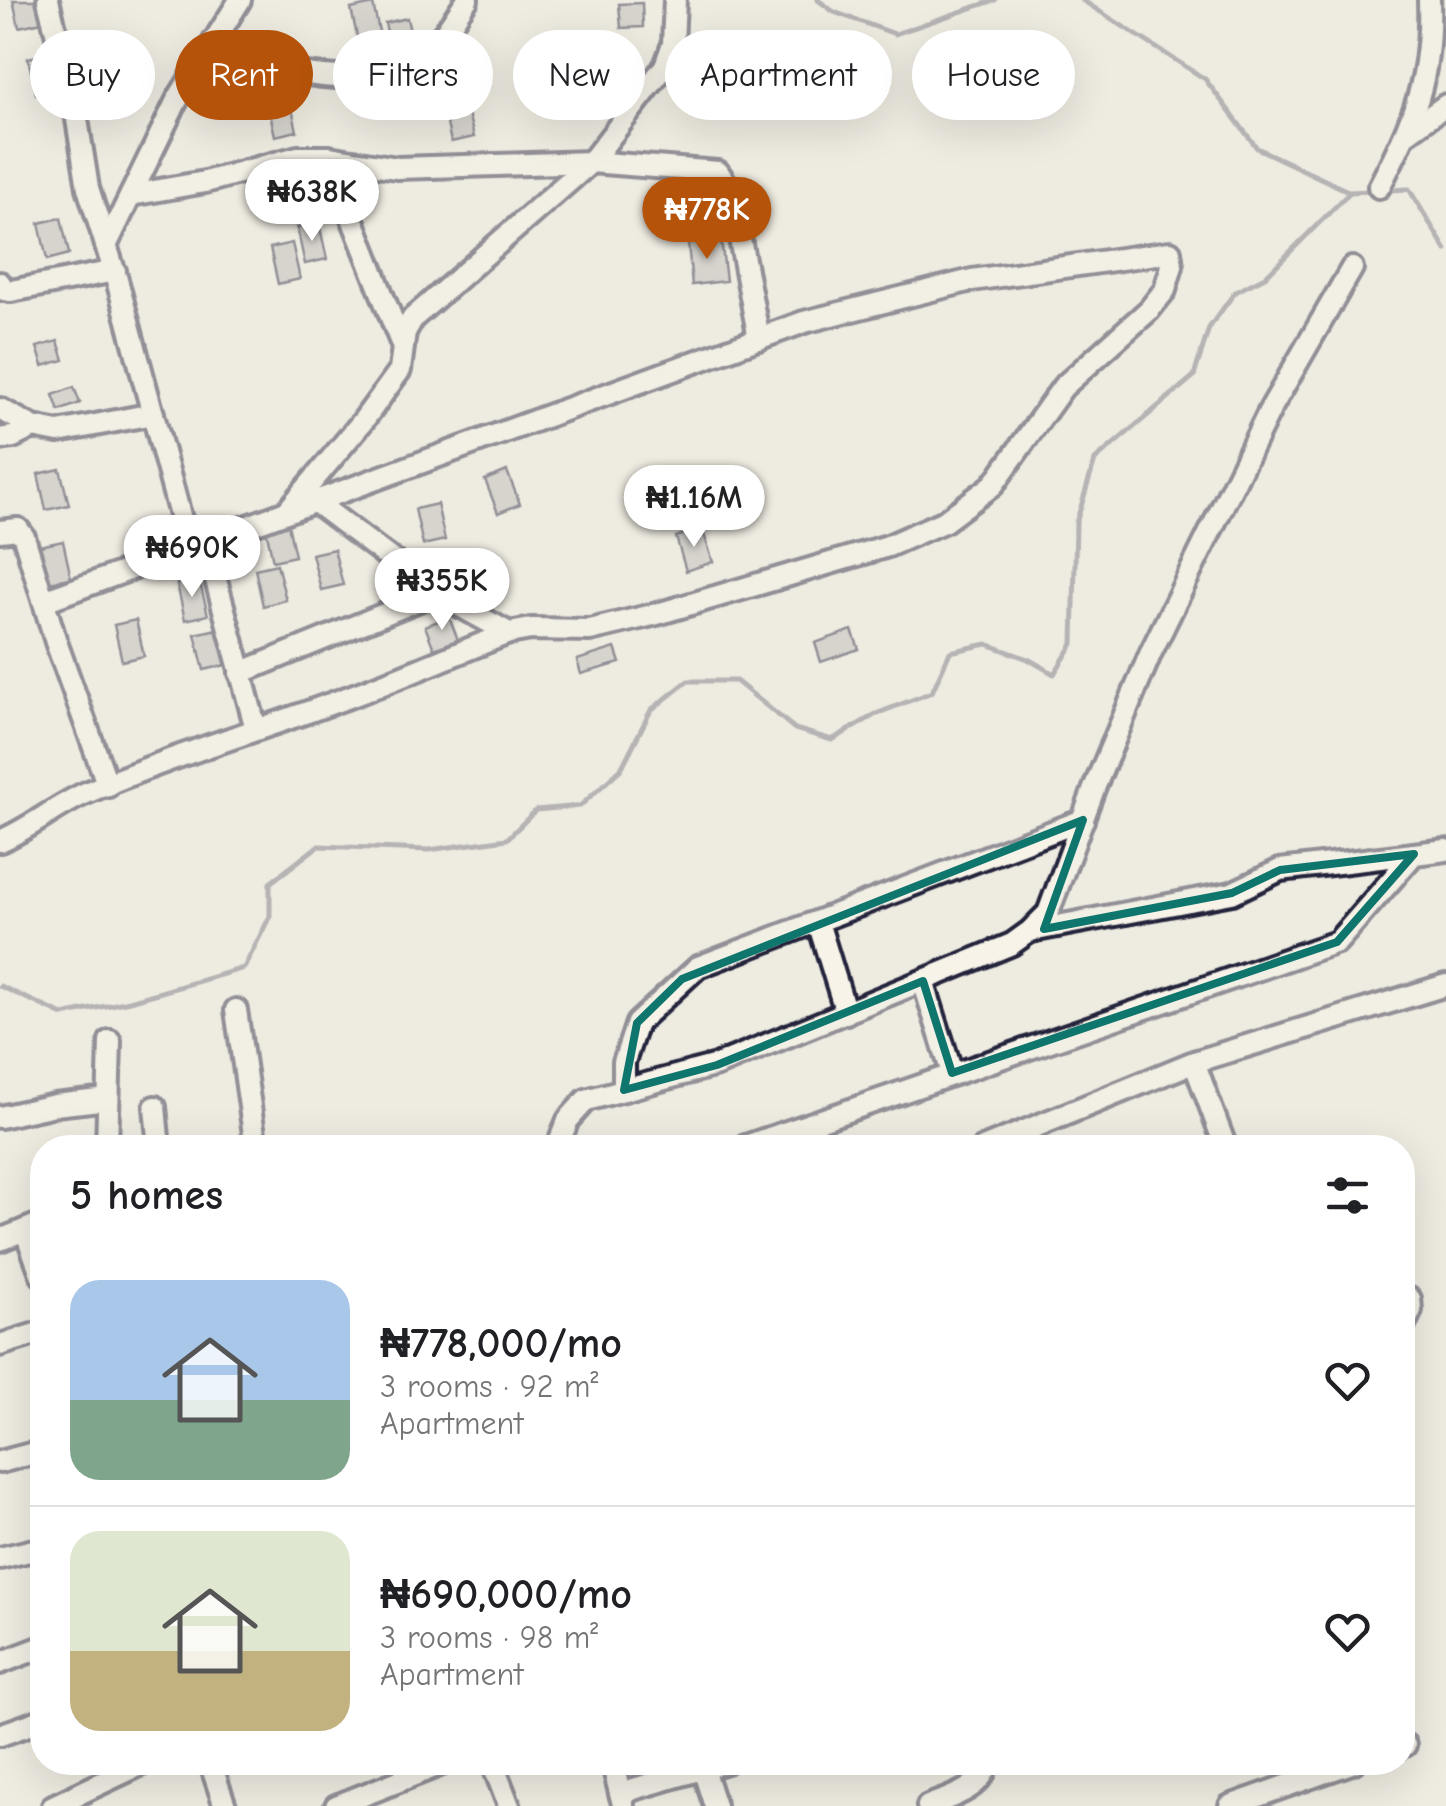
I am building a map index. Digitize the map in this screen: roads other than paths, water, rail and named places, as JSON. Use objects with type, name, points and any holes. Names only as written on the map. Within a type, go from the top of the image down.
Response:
[{"type":"street","points":[[48,0],[76,113],[88,188],[153,414],[256,729]]},
{"type":"street","points":[[221,30],[240,0]]},
{"type":"street","points":[[313,74],[377,77],[401,71],[427,54],[467,0]]},
{"type":"street","points":[[288,511],[400,370],[405,332],[413,318],[591,162],[666,66],[673,44],[674,0]]},
{"type":"street","points":[[1379,187],[1407,134],[1430,58],[1429,0]]},
{"type":"street","points":[[1407,134],[1446,105]]},
{"type":"street","points":[[106,246],[175,109]]},
{"type":"street","points":[[131,195],[204,182],[286,158],[328,156],[396,168],[591,162],[718,172],[731,191],[759,339]]},
{"type":"street","points":[[328,156],[402,346]]},
{"type":"street","points":[[0,842],[28,829],[64,804],[154,765],[338,701],[509,633],[531,629],[590,630],[657,614],[888,546],[945,521],[993,486],[1063,387],[1149,310],[1165,290],[1172,266],[1170,252],[940,286],[804,322],[44,601]]},
{"type":"street","points":[[562,1135],[577,1107],[586,1100],[717,1065],[846,1013],[1012,944],[1048,913],[1152,652],[1216,516],[1271,408],[1352,268]]},
{"type":"street","points":[[0,284],[11,291],[114,271]]},
{"type":"street","points":[[0,409],[33,427],[58,432],[153,414]]},
{"type":"street","points":[[0,439],[33,427]]},
{"type":"street","points":[[314,501],[436,593],[509,633]]},
{"type":"street","points":[[0,530],[18,529],[24,537],[108,786]]},
{"type":"street","points":[[240,673],[436,593]]},
{"type":"street","points":[[624,1090],[624,1062],[637,1023],[698,967],[1083,820]]},
{"type":"street","points":[[1030,932],[1232,893],[1280,870],[1446,850]]},
{"type":"street","points":[[776,1135],[1337,942],[1414,854]]},
{"type":"street","points":[[818,922],[846,1013]]},
{"type":"street","points":[[923,981],[952,1072]]},
{"type":"street","points":[[1015,1135],[1194,1062],[1446,985]]},
{"type":"street","points":[[236,1010],[254,1135]]},
{"type":"street","points":[[107,1135],[110,1041]]},
{"type":"street","points":[[1194,1062],[1221,1135]]},
{"type":"street","points":[[0,1118],[56,1105],[108,1099]]},
{"type":"street","points":[[155,1107],[158,1135]]},
{"type":"street","points":[[0,1240],[30,1228]]},
{"type":"street","points":[[0,1344],[30,1335]]},
{"type":"street","points":[[0,1462],[30,1454]]},
{"type":"street","points":[[0,1558],[30,1551]]},
{"type":"street","points":[[0,1664],[30,1652]]},
{"type":"street","points":[[0,1736],[30,1725]]},
{"type":"street","points":[[53,1806],[119,1775]]},
{"type":"street","points":[[215,1775],[226,1806]]},
{"type":"street","points":[[336,1806],[414,1775]]},
{"type":"street","points":[[497,1775],[509,1806]]},
{"type":"street","points":[[622,1799],[687,1775]]},
{"type":"street","points":[[705,1775],[715,1806]]},
{"type":"street","points":[[928,1806],[974,1786],[985,1775]]},
{"type":"street","points":[[1230,1806],[1317,1775]]},
{"type":"waterway","points":[[818,0],[834,12],[895,34],[995,0]]},
{"type":"waterway","points":[[1082,0],[1205,79],[1257,148],[1350,192],[1409,189],[1446,250]]},
{"type":"waterway","points":[[0,986],[63,1015],[130,1001],[244,968],[270,916],[270,883],[318,846],[429,850],[507,839],[536,810],[580,806],[621,769],[651,710],[688,681],[736,681],[795,729],[832,740],[876,714],[932,692],[950,652],[987,644],[1028,659],[1054,674],[1073,644],[1076,523],[1095,460],[1194,376],[1209,328],[1235,292],[1265,277],[1350,192]]}]
